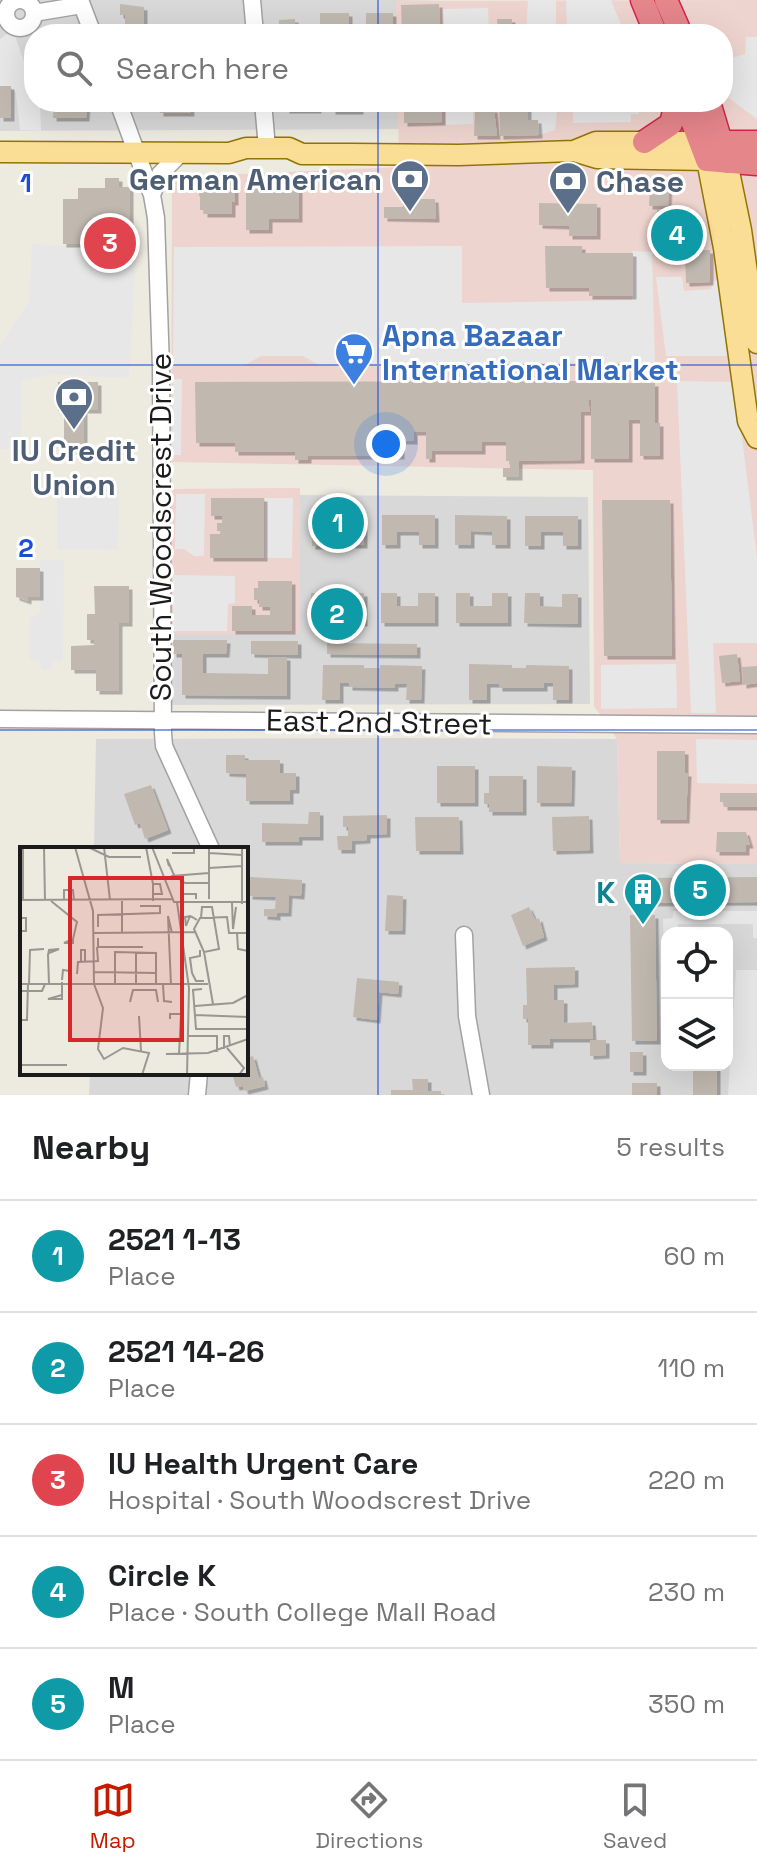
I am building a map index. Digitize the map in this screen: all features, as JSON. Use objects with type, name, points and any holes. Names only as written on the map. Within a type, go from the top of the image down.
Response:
[{"type":"highway","points":[[642,0],[652,24]]},
{"type":"highway","points":[[666,0],[677,24]]},
{"type":"highway","points":[[644,142],[671,124],[674,112]]},
{"type":"highway","points":[[691,112],[715,152],[757,164]]},
{"type":"highway","points":[[710,112],[715,152]]},
{"type":"highway","points":[[715,152],[757,142]]},
{"type":"main road","points":[[574,151],[592,142],[644,142],[715,152]]},
{"type":"main road","points":[[0,152],[229,153],[241,148],[291,148],[302,154]]},
{"type":"main road","points":[[229,153],[240,159],[290,160],[302,154],[447,155],[574,151],[597,158],[715,152]]},
{"type":"main road","points":[[715,152],[741,230],[757,343]]},
{"type":"main road","points":[[715,152],[724,248],[748,421],[757,438]]},
{"type":"street","points":[[252,0],[254,24]]},
{"type":"street","points":[[34,13],[81,3],[89,24]]},
{"type":"street","name":"South Woodscrest Drive","points":[[122,112],[152,195],[156,218],[161,368],[161,719],[164,746],[210,847]]},
{"type":"street","points":[[264,112],[267,148]]},
{"type":"street","points":[[152,195],[160,174],[181,153]]},
{"type":"street","name":"East 2nd Street","points":[[0,719],[757,725]]},
{"type":"street","points":[[464,935],[467,1016],[481,1095]]},
{"type":"street","points":[[197,1095],[199,1075]]},
{"type":"shaded area","points":[[0,0],[446,0],[396,1],[396,24],[24,24],[24,112],[398,112],[399,129],[0,131]]},
{"type":"shaded area","points":[[528,0],[556,0],[556,24],[527,24]]},
{"type":"shaded area","points":[[566,0],[611,0],[621,24],[567,24]]},
{"type":"shaded area","points":[[757,0],[757,864],[620,863],[617,739],[594,706],[593,470],[171,462],[172,177],[399,167],[398,112],[733,112],[733,24],[396,24],[396,1]]},
{"type":"shaded area","points":[[488,8],[489,24],[443,24],[443,9]]},
{"type":"shaded area","points":[[14,33],[24,62],[24,112],[40,112],[41,131],[20,130],[16,93],[10,86],[0,86],[0,39]]},
{"type":"shaded area","points":[[746,37],[757,37],[757,119],[733,101],[733,58],[745,54]]},
{"type":"shaded area","points":[[445,112],[473,112],[473,124],[446,125]]},
{"type":"shaded area","points":[[528,112],[557,112],[555,130],[539,135],[538,121],[528,120]]},
{"type":"shaded area","points":[[573,112],[639,112],[631,114],[631,122],[573,123]]},
{"type":"shaded area","points":[[32,244],[136,250],[129,378],[50,374],[22,381],[20,449],[0,449],[0,345],[29,301]]},
{"type":"shaded area","points":[[462,246],[462,303],[632,300],[632,251],[652,252],[655,362],[319,365],[303,356],[261,356],[243,366],[173,366],[174,247]]},
{"type":"shaded area","points":[[656,277],[682,277],[684,291],[711,289],[713,281],[718,280],[727,356],[666,356]]},
{"type":"shaded area","points":[[173,379],[182,379],[181,455],[172,455]]},
{"type":"shaded area","points":[[677,381],[735,382],[757,557],[757,643],[713,643],[716,713],[691,713]]},
{"type":"shaded area","points":[[57,482],[119,482],[118,550],[57,549]]},
{"type":"shaded area","points":[[300,488],[300,634],[168,634],[172,489]]},
{"type":"shaded area","points":[[176,494],[205,494],[204,556],[175,549]]},
{"type":"shaded area","points":[[300,495],[588,497],[590,704],[167,705],[168,634],[300,634]]},
{"type":"shaded area","points":[[265,498],[293,498],[292,558],[265,558]]},
{"type":"shaded area","points":[[40,560],[64,560],[63,660],[53,661],[51,670],[42,669],[40,661],[30,659],[30,618],[40,612]]},
{"type":"shaded area","points":[[173,575],[235,576],[235,603],[228,604],[227,631],[173,631]]},
{"type":"shaded area","points":[[676,664],[677,708],[601,709],[601,665]]},
{"type":"shaded area","points":[[96,739],[617,739],[620,863],[757,864],[757,1095],[89,1095],[90,1075],[248,1075],[248,847],[94,847]]},
{"type":"shaded area","points":[[696,739],[757,740],[757,784],[697,783]]},
{"type":"shaded area","points":[[673,911],[757,911],[757,938],[753,938],[753,924],[678,924],[678,927],[663,927],[663,919],[673,918]]},
{"type":"shaded area","points":[[736,970],[757,970],[757,1095],[728,1095],[730,1071],[733,1071]]},
{"type":"building","points":[[120,4],[144,7],[144,24],[125,24],[125,15],[120,15]]},
{"type":"building","points":[[439,4],[440,24],[402,24],[401,5]]},
{"type":"building","points":[[320,13],[349,13],[349,24],[320,24]]},
{"type":"building","points":[[366,13],[393,13],[393,24],[366,24]]},
{"type":"building","points":[[295,19],[295,24],[279,24],[279,20]]},
{"type":"building","points":[[497,19],[512,19],[512,24],[497,24]]},
{"type":"building","points":[[0,86],[11,86],[11,118],[0,118]]},
{"type":"building","points":[[53,112],[86,112],[86,118],[53,118]]},
{"type":"building","points":[[404,112],[442,112],[442,122],[404,123]]},
{"type":"building","points":[[475,112],[494,112],[497,136],[474,136]]},
{"type":"building","points":[[499,112],[528,112],[528,120],[538,120],[539,135],[500,136]]},
{"type":"building","points":[[105,178],[119,178],[119,187],[130,187],[130,244],[63,244],[63,199],[78,199],[78,188],[105,188]]},
{"type":"building","points":[[199,180],[235,180],[232,214],[204,214],[204,210],[200,210],[200,193],[196,193],[196,186],[199,186]]},
{"type":"building","points":[[246,180],[299,180],[299,219],[269,219],[269,230],[246,230]]},
{"type":"building","points":[[650,181],[669,181],[668,206],[649,206]]},
{"type":"building","name":"German American","points":[[403,199],[435,199],[436,219],[384,218],[384,207],[403,207]]},
{"type":"building","name":"Chase","points":[[539,203],[597,204],[597,236],[569,236],[569,226],[539,225]]},
{"type":"building","points":[[657,210],[677,210],[677,221],[671,221],[671,224],[688,224],[688,229],[694,229],[694,241],[660,241]]},
{"type":"building","points":[[545,246],[582,246],[582,253],[633,253],[633,296],[589,296],[589,288],[546,288]]},
{"type":"building","points":[[685,250],[710,250],[710,282],[686,283]]},
{"type":"building","name":"IU Credit Union","points":[[58,382],[98,382],[98,410],[84,410],[84,451],[64,451],[64,411],[58,411]]},
{"type":"building","points":[[195,382],[655,383],[655,423],[660,423],[660,456],[640,456],[640,420],[629,420],[629,459],[591,459],[591,400],[588,400],[590,412],[581,412],[581,460],[519,461],[519,477],[503,477],[503,468],[510,468],[510,461],[506,461],[506,442],[482,442],[482,451],[432,451],[432,459],[426,459],[426,432],[414,432],[414,441],[401,441],[401,456],[308,456],[308,460],[295,460],[295,452],[235,452],[235,443],[196,443]]},
{"type":"building","points":[[211,498],[264,498],[264,558],[210,558],[210,534],[221,534],[217,531],[217,523],[222,523],[222,516],[211,516]]},
{"type":"building","points":[[602,500],[670,500],[672,656],[604,656]]},
{"type":"building","points":[[311,515],[364,515],[364,545],[349,545],[348,532],[325,532],[325,546],[312,546]]},
{"type":"building","points":[[382,515],[435,515],[435,545],[419,545],[419,532],[397,532],[397,545],[382,545]]},
{"type":"building","points":[[455,515],[507,516],[507,545],[492,545],[492,532],[471,531],[471,545],[455,545]]},
{"type":"building","points":[[525,516],[578,516],[578,546],[563,546],[563,532],[541,532],[541,546],[525,546]]},
{"type":"building","points":[[16,568],[40,568],[40,597],[28,597],[28,601],[16,597]]},
{"type":"building","points":[[258,581],[292,581],[292,631],[232,631],[232,606],[252,606],[252,615],[270,615],[270,607],[259,607],[259,600],[254,600],[254,588],[258,588]]},
{"type":"building","points":[[94,586],[129,586],[129,623],[119,623],[119,691],[96,691],[96,670],[71,670],[71,646],[94,645],[94,640],[87,640],[87,614],[95,614]]},
{"type":"building","points":[[311,593],[326,593],[326,605],[348,605],[348,593],[364,593],[364,623],[311,623]]},
{"type":"building","points":[[381,593],[397,593],[397,606],[418,606],[418,593],[435,593],[435,623],[381,623]]},
{"type":"building","points":[[456,593],[470,593],[470,606],[492,606],[492,593],[508,593],[508,623],[456,623]]},
{"type":"building","points":[[525,593],[540,593],[540,606],[562,607],[562,594],[578,594],[578,624],[524,623]]},
{"type":"building","points":[[173,640],[227,640],[226,654],[203,654],[203,673],[268,674],[268,657],[287,657],[287,696],[182,695],[182,654],[173,654]]},
{"type":"building","points":[[251,641],[298,641],[298,655],[251,654]]},
{"type":"building","points":[[327,643],[417,644],[417,655],[327,654]]},
{"type":"building","points":[[737,654],[740,681],[722,683],[719,656]]},
{"type":"building","points":[[469,664],[512,665],[512,668],[526,668],[526,665],[569,666],[569,700],[553,700],[553,683],[544,683],[544,688],[499,688],[499,684],[487,684],[487,700],[469,700]]},
{"type":"building","points":[[323,665],[364,665],[364,668],[380,668],[380,665],[422,666],[421,700],[406,700],[407,684],[395,684],[395,688],[349,687],[349,683],[340,683],[340,700],[322,700]]},
{"type":"building","points":[[757,666],[757,683],[743,685],[742,667]]},
{"type":"building","points":[[657,751],[685,751],[685,773],[688,773],[686,820],[657,820]]},
{"type":"building","points":[[226,755],[245,755],[245,760],[280,760],[280,773],[296,773],[296,790],[290,790],[290,801],[246,801],[246,774],[226,773]]},
{"type":"building","points":[[437,766],[475,766],[475,803],[437,803]]},
{"type":"building","points":[[537,766],[572,767],[571,803],[537,803]]},
{"type":"building","points":[[489,776],[523,776],[523,812],[489,812],[489,804],[484,804],[484,793],[489,793]]},
{"type":"building","points":[[151,785],[168,830],[145,839],[140,823],[135,825],[124,794]]},
{"type":"building","points":[[720,793],[757,793],[757,807],[724,807],[724,802],[720,802]]},
{"type":"building","points":[[309,812],[320,812],[320,837],[299,837],[299,842],[262,842],[262,823],[308,824]]},
{"type":"building","points":[[387,815],[387,834],[367,835],[367,840],[352,841],[352,850],[338,850],[337,836],[348,836],[348,827],[343,827],[343,816]]},
{"type":"building","points":[[589,816],[590,850],[553,851],[552,817]]},
{"type":"building","points":[[415,817],[459,817],[460,851],[416,851]]},
{"type":"building","points":[[717,832],[746,832],[750,845],[746,845],[746,852],[716,852]]},
{"type":"building","points":[[250,877],[302,880],[301,896],[289,895],[288,913],[277,913],[277,917],[264,916],[264,909],[275,909],[276,897],[249,896]]},
{"type":"building","points":[[757,877],[757,902],[640,903],[639,878]]},
{"type":"building","points":[[387,895],[403,896],[402,931],[385,931]]},
{"type":"building","points":[[529,907],[535,920],[539,918],[544,937],[523,946],[511,915]]},
{"type":"building","points":[[630,915],[655,915],[657,1041],[632,1041]]},
{"type":"building","points":[[575,967],[575,984],[554,985],[554,1000],[564,1000],[564,1023],[592,1022],[593,1039],[550,1039],[550,1045],[528,1045],[528,1019],[523,1019],[523,1005],[527,1005],[526,968]]},
{"type":"building","points":[[357,978],[399,982],[398,994],[379,992],[377,1020],[353,1017]]},
{"type":"building","points":[[590,1040],[606,1040],[606,1055],[590,1056]]},
{"type":"building","points":[[630,1052],[643,1052],[643,1072],[630,1072]]},
{"type":"building","points":[[253,1056],[259,1078],[263,1077],[265,1086],[245,1091],[243,1086],[236,1087],[233,1075],[248,1075],[248,1057]]},
{"type":"building","points":[[693,1071],[717,1071],[717,1095],[693,1095]]},
{"type":"building","points":[[412,1079],[428,1079],[428,1091],[441,1091],[441,1095],[391,1095],[391,1090],[413,1090]]},
{"type":"building","points":[[632,1083],[657,1083],[657,1095],[632,1095]]},
{"type":"place","name":"German American","points":[[410,213]]},
{"type":"place","name":"Chase","points":[[568,215]]},
{"type":"place","name":"Circle K","points":[[677,235]]},
{"type":"place","name":"IU Health Urgent Care","points":[[110,243]]},
{"type":"place","name":"Apna Bazaar International Market","points":[[354,386]]},
{"type":"place","name":"IU Credit Union","points":[[74,431]]},
{"type":"place","name":"2521 1-13","points":[[338,523]]},
{"type":"place","name":"2521 14-26","points":[[337,614]]},
{"type":"place","name":"M","points":[[700,890]]},
{"type":"place","name":"K","points":[[643,926]]}]
